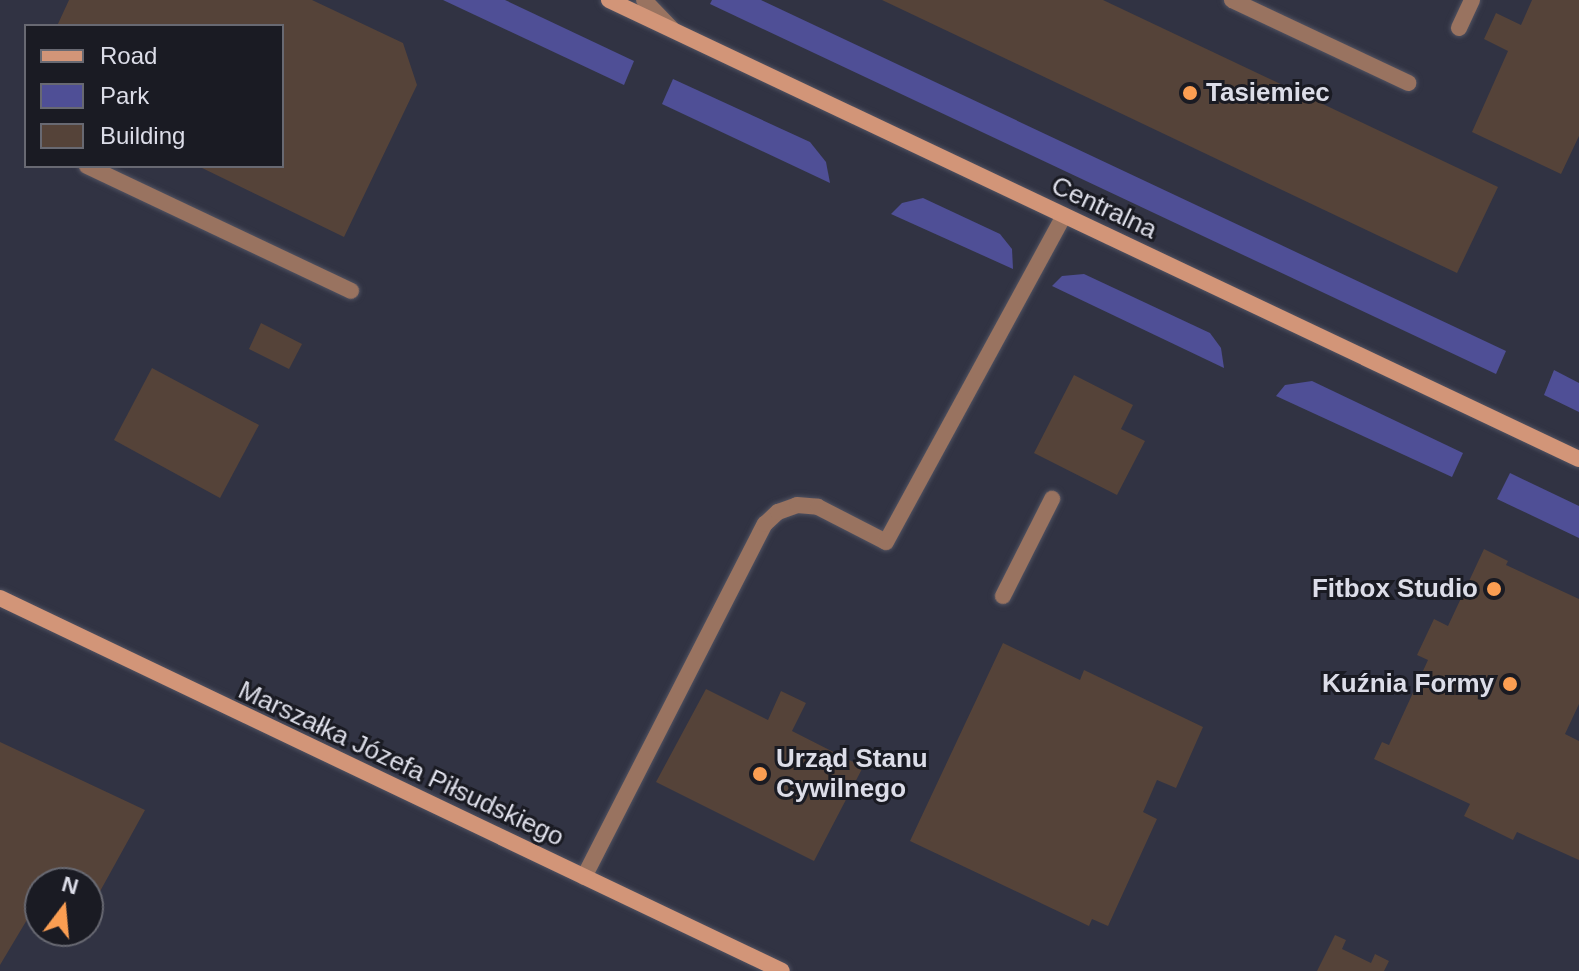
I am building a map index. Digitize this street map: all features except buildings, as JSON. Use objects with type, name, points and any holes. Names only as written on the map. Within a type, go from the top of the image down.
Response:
[{"type":"main road","name":"Centralna","points":[[609,0],[1579,459]]},
{"type":"main road","name":"Marszałka Józefa Piłsudskiego","points":[[0,598],[782,971]]},
{"type":"street","points":[[644,0],[673,30]]},
{"type":"street","points":[[1232,0],[1408,83]]},
{"type":"street","points":[[1459,28],[1472,0]]},
{"type":"street","points":[[91,168],[351,291]]},
{"type":"street","points":[[584,877],[765,524],[778,512],[797,505],[818,507],[886,542],[1064,216]]},
{"type":"street","points":[[1003,596],[1052,499]]},
{"type":"green space","points":[[443,0],[505,0],[634,61],[624,85]]},
{"type":"green space","points":[[712,0],[761,0],[1506,351],[1496,374],[710,4]]},
{"type":"green space","points":[[673,79],[810,142],[826,162],[830,183],[662,104]]},
{"type":"green space","points":[[923,198],[1000,234],[1012,249],[1013,269],[891,214],[902,203]]},
{"type":"green space","points":[[1084,274],[1210,333],[1221,348],[1224,368],[1052,286],[1062,276]]},
{"type":"green space","points":[[1554,370],[1579,383],[1579,412],[1544,395]]},
{"type":"green space","points":[[1312,381],[1463,453],[1452,477],[1276,396],[1285,385]]},
{"type":"green space","points":[[1510,473],[1579,506],[1579,538],[1497,499]]},
{"type":"place","name":"Tasiemiec","points":[[1190,93]]},
{"type":"place","name":"Fitbox Studio","points":[[1494,589]]},
{"type":"place","name":"Kuźnia Formy","points":[[1510,684]]},
{"type":"place","name":"Urząd Stanu Cywilnego","points":[[760,774]]}]
